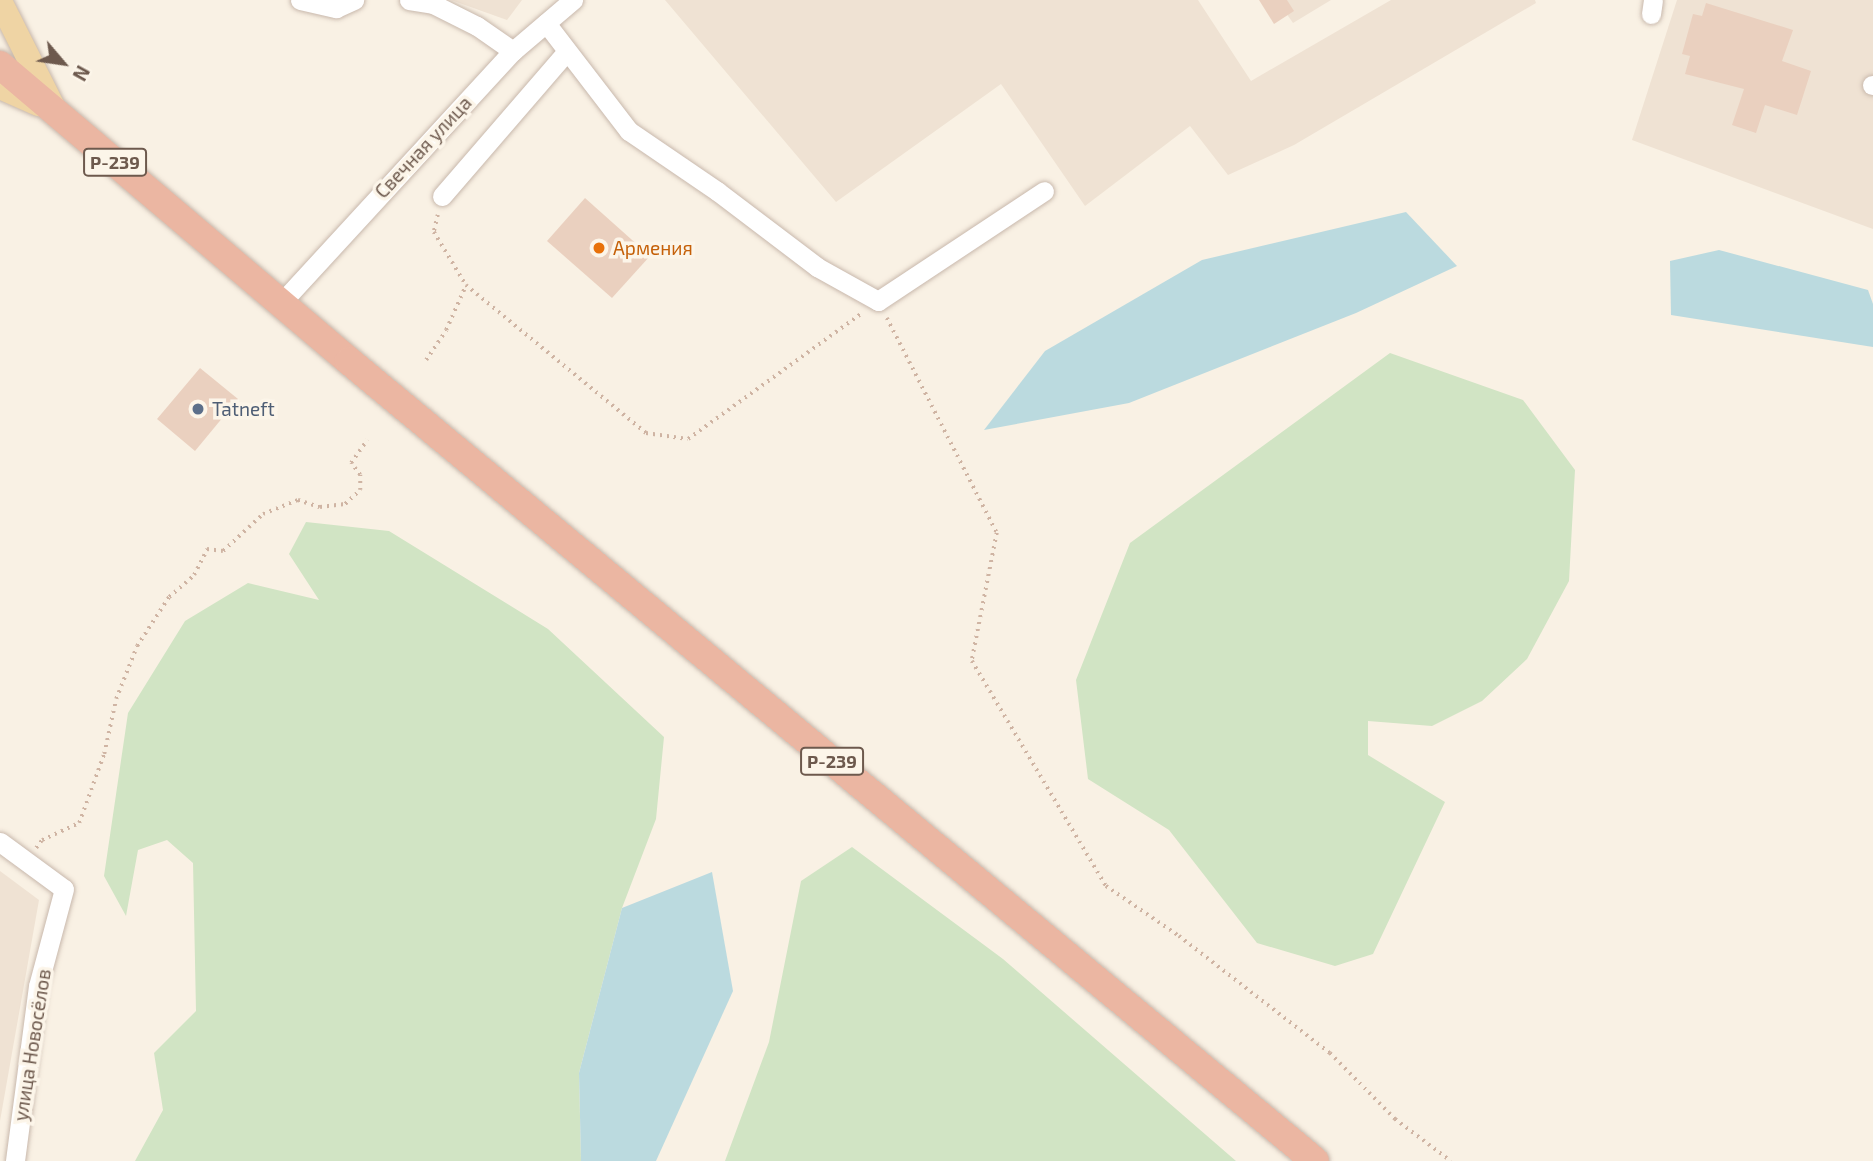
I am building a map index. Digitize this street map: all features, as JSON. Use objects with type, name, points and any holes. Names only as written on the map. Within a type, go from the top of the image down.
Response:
[{"type":"highway","name":"Р-239","points":[[0,65],[281,303],[1315,1161]]},
{"type":"main road","points":[[0,1],[55,111]]},
{"type":"main road","points":[[0,87],[55,111]]},
{"type":"street","points":[[300,0],[336,8],[354,0]]},
{"type":"street","points":[[409,0],[433,4],[477,26],[513,51]]},
{"type":"street","name":"Свечная улица","points":[[281,303],[513,51],[573,0]]},
{"type":"street","points":[[546,23],[629,131],[717,191],[817,267],[878,301],[1044,191]]},
{"type":"street","points":[[442,195],[567,51]]},
{"type":"street","points":[[0,842],[27,861]]},
{"type":"street","name":"улица Новосёлов","points":[[15,1161],[38,986],[64,889],[27,861]]},
{"type":"path","points":[[442,195],[434,232],[466,285],[646,433],[688,439],[878,301],[997,533],[972,661],[1106,886],[1179,936],[1330,1053],[1395,1119],[1451,1161]]},
{"type":"path","points":[[426,360],[446,330],[466,285]]},
{"type":"path","points":[[27,861],[42,840],[79,823],[104,754],[116,699],[137,646],[169,597],[194,576],[207,550],[223,551],[263,514],[298,500],[320,507],[345,504],[360,490],[360,475],[351,463],[367,440]]},
{"type":"shaded area","points":[[451,0],[522,0],[507,20]]},
{"type":"shaded area","points":[[665,0],[1198,0],[1251,81],[1391,0],[1535,0],[1536,3],[1294,145],[1228,175],[1190,126],[1085,206],[1001,84],[836,202]]},
{"type":"shaded area","points":[[1277,0],[1331,0],[1293,23]]},
{"type":"shaded area","points":[[1677,0],[1873,0],[1873,229],[1632,140]]},
{"type":"shaded area","points":[[0,871],[39,900],[0,1121]]},
{"type":"green space","points":[[1390,353],[1523,400],[1575,470],[1569,581],[1527,659],[1482,701],[1432,726],[1368,721],[1368,755],[1445,802],[1373,954],[1335,966],[1257,943],[1169,830],[1088,779],[1076,680],[1130,543]]},
{"type":"green space","points":[[306,522],[389,531],[548,629],[664,737],[656,819],[622,908],[579,1073],[581,1161],[135,1161],[163,1110],[154,1053],[196,1011],[193,863],[167,840],[138,850],[126,916],[104,876],[128,713],[185,621],[248,583],[319,600],[289,554]]},
{"type":"green space","points":[[852,847],[1003,959],[1236,1161],[725,1161],[769,1042],[801,881]]},
{"type":"water","points":[[1406,212],[1457,266],[1356,313],[1129,403],[984,430],[1045,351],[1202,260]]},
{"type":"water","points":[[1719,250],[1868,290],[1873,304],[1873,347],[1671,315],[1670,261]]},
{"type":"water","points":[[712,872],[733,991],[656,1161],[581,1161],[579,1073],[622,908]]},
{"type":"building","points":[[1259,0],[1287,0],[1294,11],[1274,24]]},
{"type":"building","points":[[1706,3],[1793,30],[1782,61],[1811,71],[1797,115],[1765,105],[1756,133],[1732,125],[1744,89],[1685,74],[1690,56],[1682,54],[1693,14],[1702,16]]},
{"type":"building","name":"Армения","points":[[585,198],[650,256],[612,298],[547,241]]},
{"type":"building","name":"Tatneft","points":[[200,368],[238,399],[195,451],[157,419]]},
{"type":"place","name":"Армения","points":[[599,248]]},
{"type":"place","name":"Tatneft","points":[[198,409]]}]
